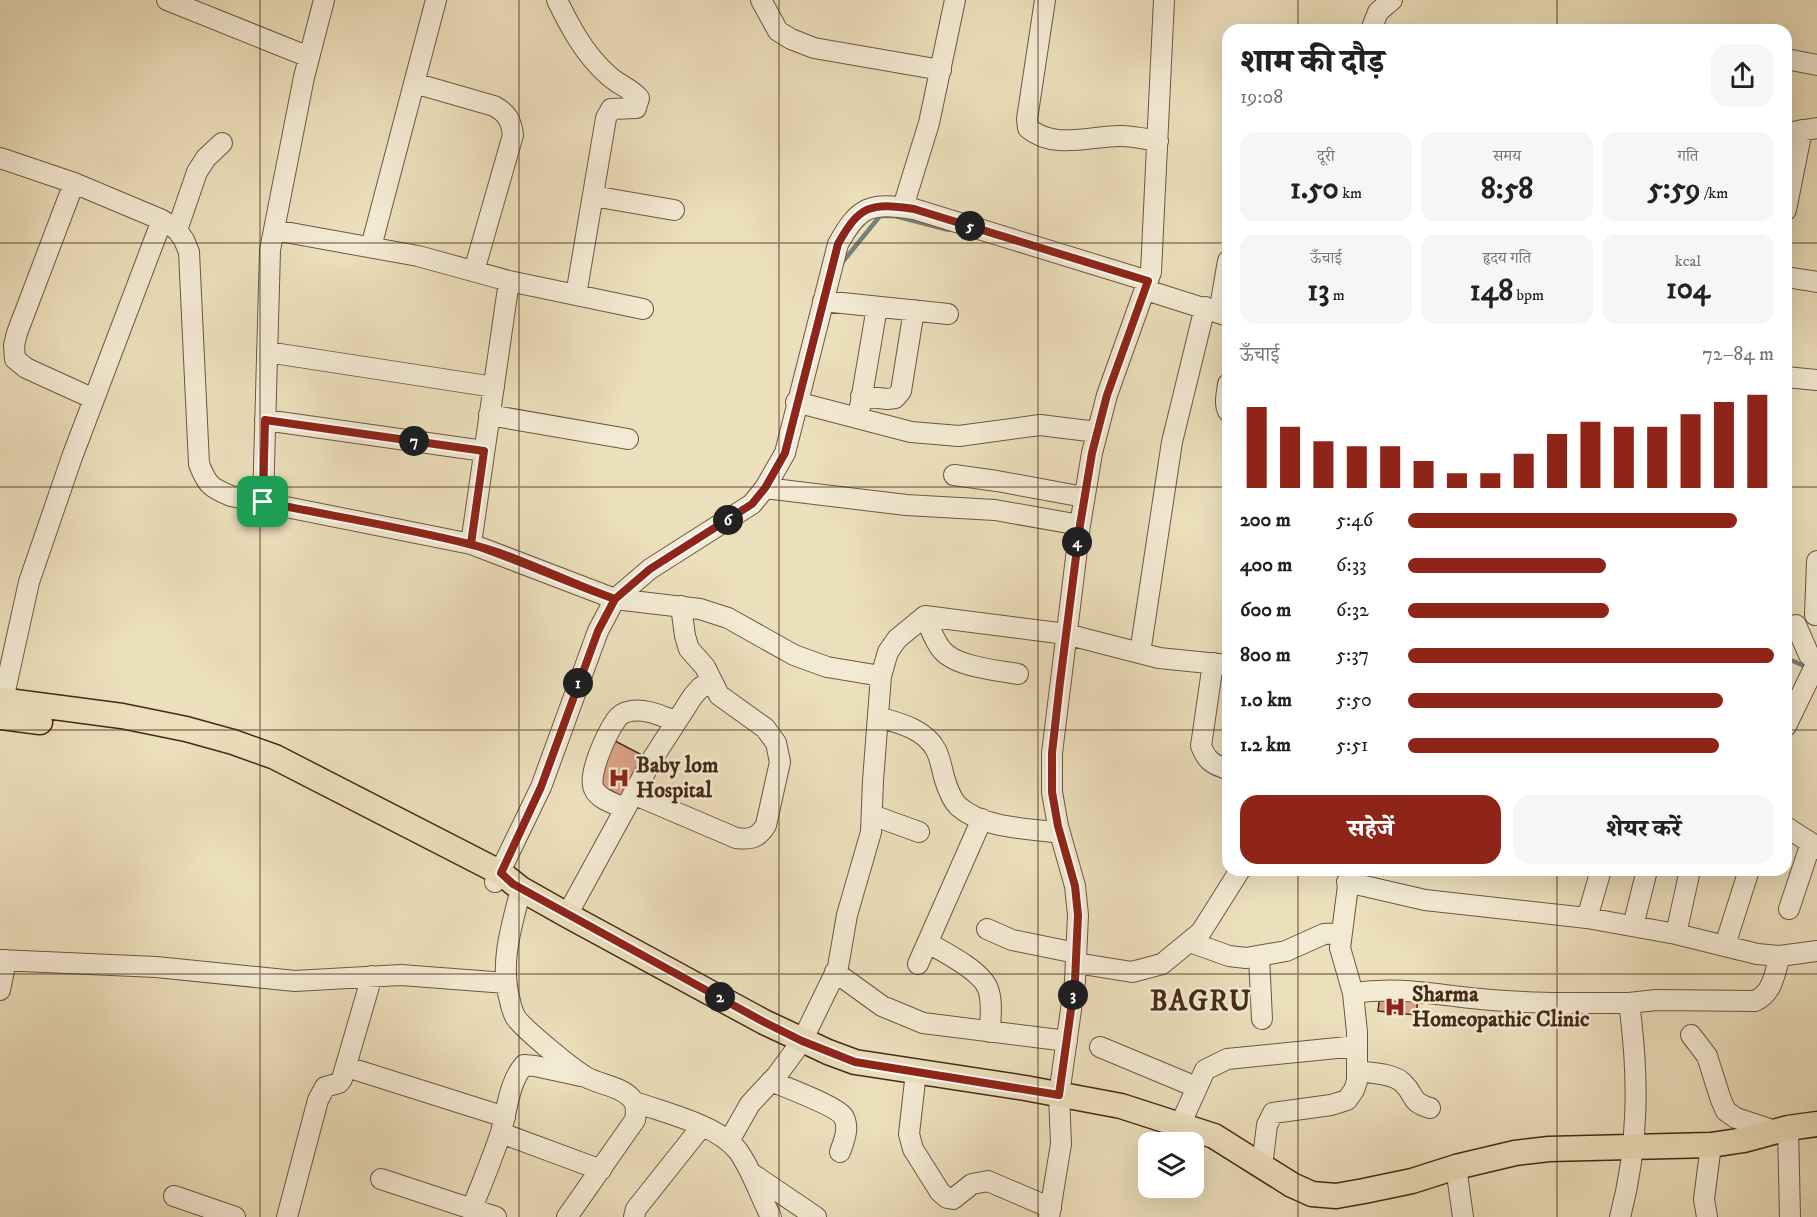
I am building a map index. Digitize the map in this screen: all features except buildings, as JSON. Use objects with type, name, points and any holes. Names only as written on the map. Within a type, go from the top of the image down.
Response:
[{"type":"main road","points":[[1,706],[235,754],[278,770],[388,831],[508,882],[802,1041],[855,1062],[1121,1106],[1214,1136],[1292,1185],[1312,1194],[1336,1196],[1412,1181],[1456,1167],[1515,1153],[1549,1149],[1711,1145],[1817,1124]]},
{"type":"street","points":[[167,0],[309,57]]},
{"type":"street","points":[[263,502],[270,250],[309,57],[324,0]]},
{"type":"street","points":[[371,248],[436,0]]},
{"type":"street","points":[[557,0],[585,51],[608,76],[639,98],[636,108],[611,109],[608,112],[576,295]]},
{"type":"street","points":[[760,0],[778,30],[791,39],[814,48],[941,70]]},
{"type":"street","points":[[903,207],[929,123],[955,0]]},
{"type":"street","points":[[1045,0],[1027,119],[1028,128],[1046,139],[1120,136],[1158,141]]},
{"type":"street","points":[[916,1072],[909,1134],[913,1149],[952,1208],[972,1184],[988,1180],[1050,1214],[1061,1144],[1059,1095],[1076,958],[1078,915],[1075,886],[1060,833],[1052,792],[1052,753],[1080,525],[1097,432],[1107,395],[1150,272],[1164,0]]},
{"type":"street","points":[[1373,24],[1378,12],[1392,0]]},
{"type":"street","points":[[1792,64],[1817,65]]},
{"type":"street","points":[[414,83],[494,106],[506,112],[511,122],[513,135],[474,271]]},
{"type":"street","points":[[1792,180],[1802,130]]},
{"type":"street","points":[[1,706],[29,582],[94,399],[170,225],[197,172],[206,158],[222,143]]},
{"type":"street","points":[[0,158],[74,183],[170,225],[184,240],[189,252],[199,464],[212,488],[231,496],[471,544],[615,599],[700,609],[728,618],[794,655],[828,667],[881,676]]},
{"type":"street","points":[[74,183],[17,333],[14,345],[15,359],[26,368],[94,399]]},
{"type":"street","points":[[592,196],[674,210]]},
{"type":"street","points":[[586,1077],[531,1034],[516,1018],[506,983],[508,882],[598,631],[615,599],[650,569],[752,504],[765,488],[785,453],[796,402],[838,244],[851,221],[868,208],[891,205],[914,209],[1147,286],[1217,312]]},
{"type":"street","points":[[274,230],[418,256],[509,281],[644,309]]},
{"type":"street","points":[[1792,278],[1817,282]]},
{"type":"street","points":[[471,544],[509,281]]},
{"type":"street","points":[[1140,652],[1172,442],[1217,312],[1222,289]]},
{"type":"street","points":[[823,301],[948,314]]},
{"type":"street","points":[[858,418],[877,307]]},
{"type":"street","points":[[861,396],[896,398],[901,391],[914,310]]},
{"type":"street","points":[[267,352],[494,387]]},
{"type":"street","points":[[1792,378],[1817,380]]},
{"type":"street","points":[[796,402],[911,432],[959,436],[1040,425],[1097,432]]},
{"type":"street","points":[[489,415],[628,440]]},
{"type":"street","points":[[265,420],[484,451]]},
{"type":"street","points":[[954,475],[1084,497]]},
{"type":"street","points":[[765,488],[906,505],[995,510],[1080,525]]},
{"type":"street","points":[[1792,626],[1816,614],[1817,561]]},
{"type":"street","points":[[676,721],[644,711],[622,714],[616,720],[597,760],[593,775],[593,788],[599,796],[629,801],[736,838],[750,840],[760,834],[766,825],[780,762],[776,743],[765,728],[719,695],[705,668],[689,649],[681,606]]},
{"type":"street","points":[[925,616],[939,648],[946,655],[959,662],[1018,674]]},
{"type":"street","points":[[729,1141],[750,1104],[802,1041],[838,968],[847,915],[871,832],[881,676],[888,652],[897,639],[925,616],[1066,634],[1159,658],[1221,664],[1201,746],[1206,757],[1215,766],[1222,768]]},
{"type":"street","points":[[1792,628],[1809,655],[1813,675],[1792,715]]},
{"type":"street","points":[[567,915],[676,721],[701,687],[713,684]]},
{"type":"street","points":[[878,717],[911,727],[926,738],[936,751],[947,786],[956,804],[968,813],[991,823],[1060,833]]},
{"type":"street","points":[[872,814],[919,832]]},
{"type":"street","points":[[918,964],[982,819]]},
{"type":"street","points":[[1789,909],[1814,846],[1792,831]]},
{"type":"street","points":[[987,929],[1012,940],[1132,972],[1162,964],[1201,932],[1236,876]]},
{"type":"street","points":[[1262,1166],[1267,1125],[1273,1113],[1331,1105],[1347,1100],[1357,1081],[1353,993],[1340,948],[1348,876],[1425,900],[1587,918],[1676,934],[1757,954],[1780,956],[1817,951]]},
{"type":"street","points":[[1587,918],[1599,876]]},
{"type":"street","points":[[1633,926],[1646,876]]},
{"type":"street","points":[[1676,934],[1689,876]]},
{"type":"street","points":[[1725,945],[1747,876]]},
{"type":"street","points":[[1190,942],[1229,956],[1246,958],[1286,951],[1324,934],[1342,933]]},
{"type":"street","points":[[927,943],[982,979],[988,988],[990,1032]]},
{"type":"street","points":[[1353,993],[1380,989],[1408,990],[1523,1002],[1755,1001],[1764,997],[1769,990],[1780,956]]},
{"type":"street","points":[[1259,957],[1262,1019]]},
{"type":"street","points":[[0,990],[3,960],[156,967],[295,981],[401,975],[506,983]]},
{"type":"street","points":[[835,972],[882,1006],[923,1023],[1067,1041]]},
{"type":"street","points":[[287,1217],[321,1091],[342,1080],[372,976]]},
{"type":"street","points":[[1620,1217],[1627,1192],[1634,1147],[1635,1050],[1629,1003]]},
{"type":"street","points":[[1691,1035],[1707,1056],[1726,1111],[1736,1118],[1781,1130],[1790,1217]]},
{"type":"street","points":[[1180,1125],[1204,1070],[1212,1065],[1227,1059],[1357,1046]]},
{"type":"street","points":[[1100,1047],[1196,1087]]},
{"type":"street","points":[[472,1208],[503,1125],[519,1071],[524,1065],[535,1066],[586,1077],[629,1096],[634,1102],[636,1111],[634,1120],[567,1217]]},
{"type":"street","points":[[347,1067],[503,1125],[601,1170]]},
{"type":"street","points":[[1357,1071],[1402,1082],[1418,1104],[1430,1108]]},
{"type":"street","points":[[771,1081],[842,1114],[846,1124],[846,1135],[840,1152]]},
{"type":"street","points":[[634,1102],[702,1126],[729,1141],[751,1173],[771,1217]]},
{"type":"street","points":[[634,1217],[636,1209],[702,1126]]},
{"type":"street","points":[[1707,1217],[1704,1199],[1711,1145]]},
{"type":"street","points":[[1456,1167],[1463,1217]]},
{"type":"street","points":[[751,1173],[816,1217]]},
{"type":"street","points":[[381,1179],[496,1217]]},
{"type":"street","points":[[174,1196],[235,1217]]},
{"type":"waterway","points":[[841,264],[880,216],[895,216],[949,230]]},
{"type":"waterway","points":[[1792,661],[1809,668]]},
{"type":"place","name":"Baby lom Hospital","points":[[619,778]]},
{"type":"place","name":"Sharma Homeopathic Clinic","points":[[1395,1007]]},
{"type":"district","name":"BAGRU","points":[[1201,1001]]},
{"type":"route","points":[[263,502],[265,420],[484,451],[471,544],[615,599],[650,569],[752,504],[765,488],[785,453],[796,402],[838,244],[851,221],[868,208],[891,205],[914,209],[1148,281],[1107,395],[1092,453],[1080,525],[1052,753],[1052,792],[1058,826],[1075,886],[1078,915],[1075,981],[1059,1095],[855,1062],[828,1052],[764,1022],[513,884],[501,873],[541,787],[598,631],[615,599],[504,555],[471,544],[263,502]]}]
